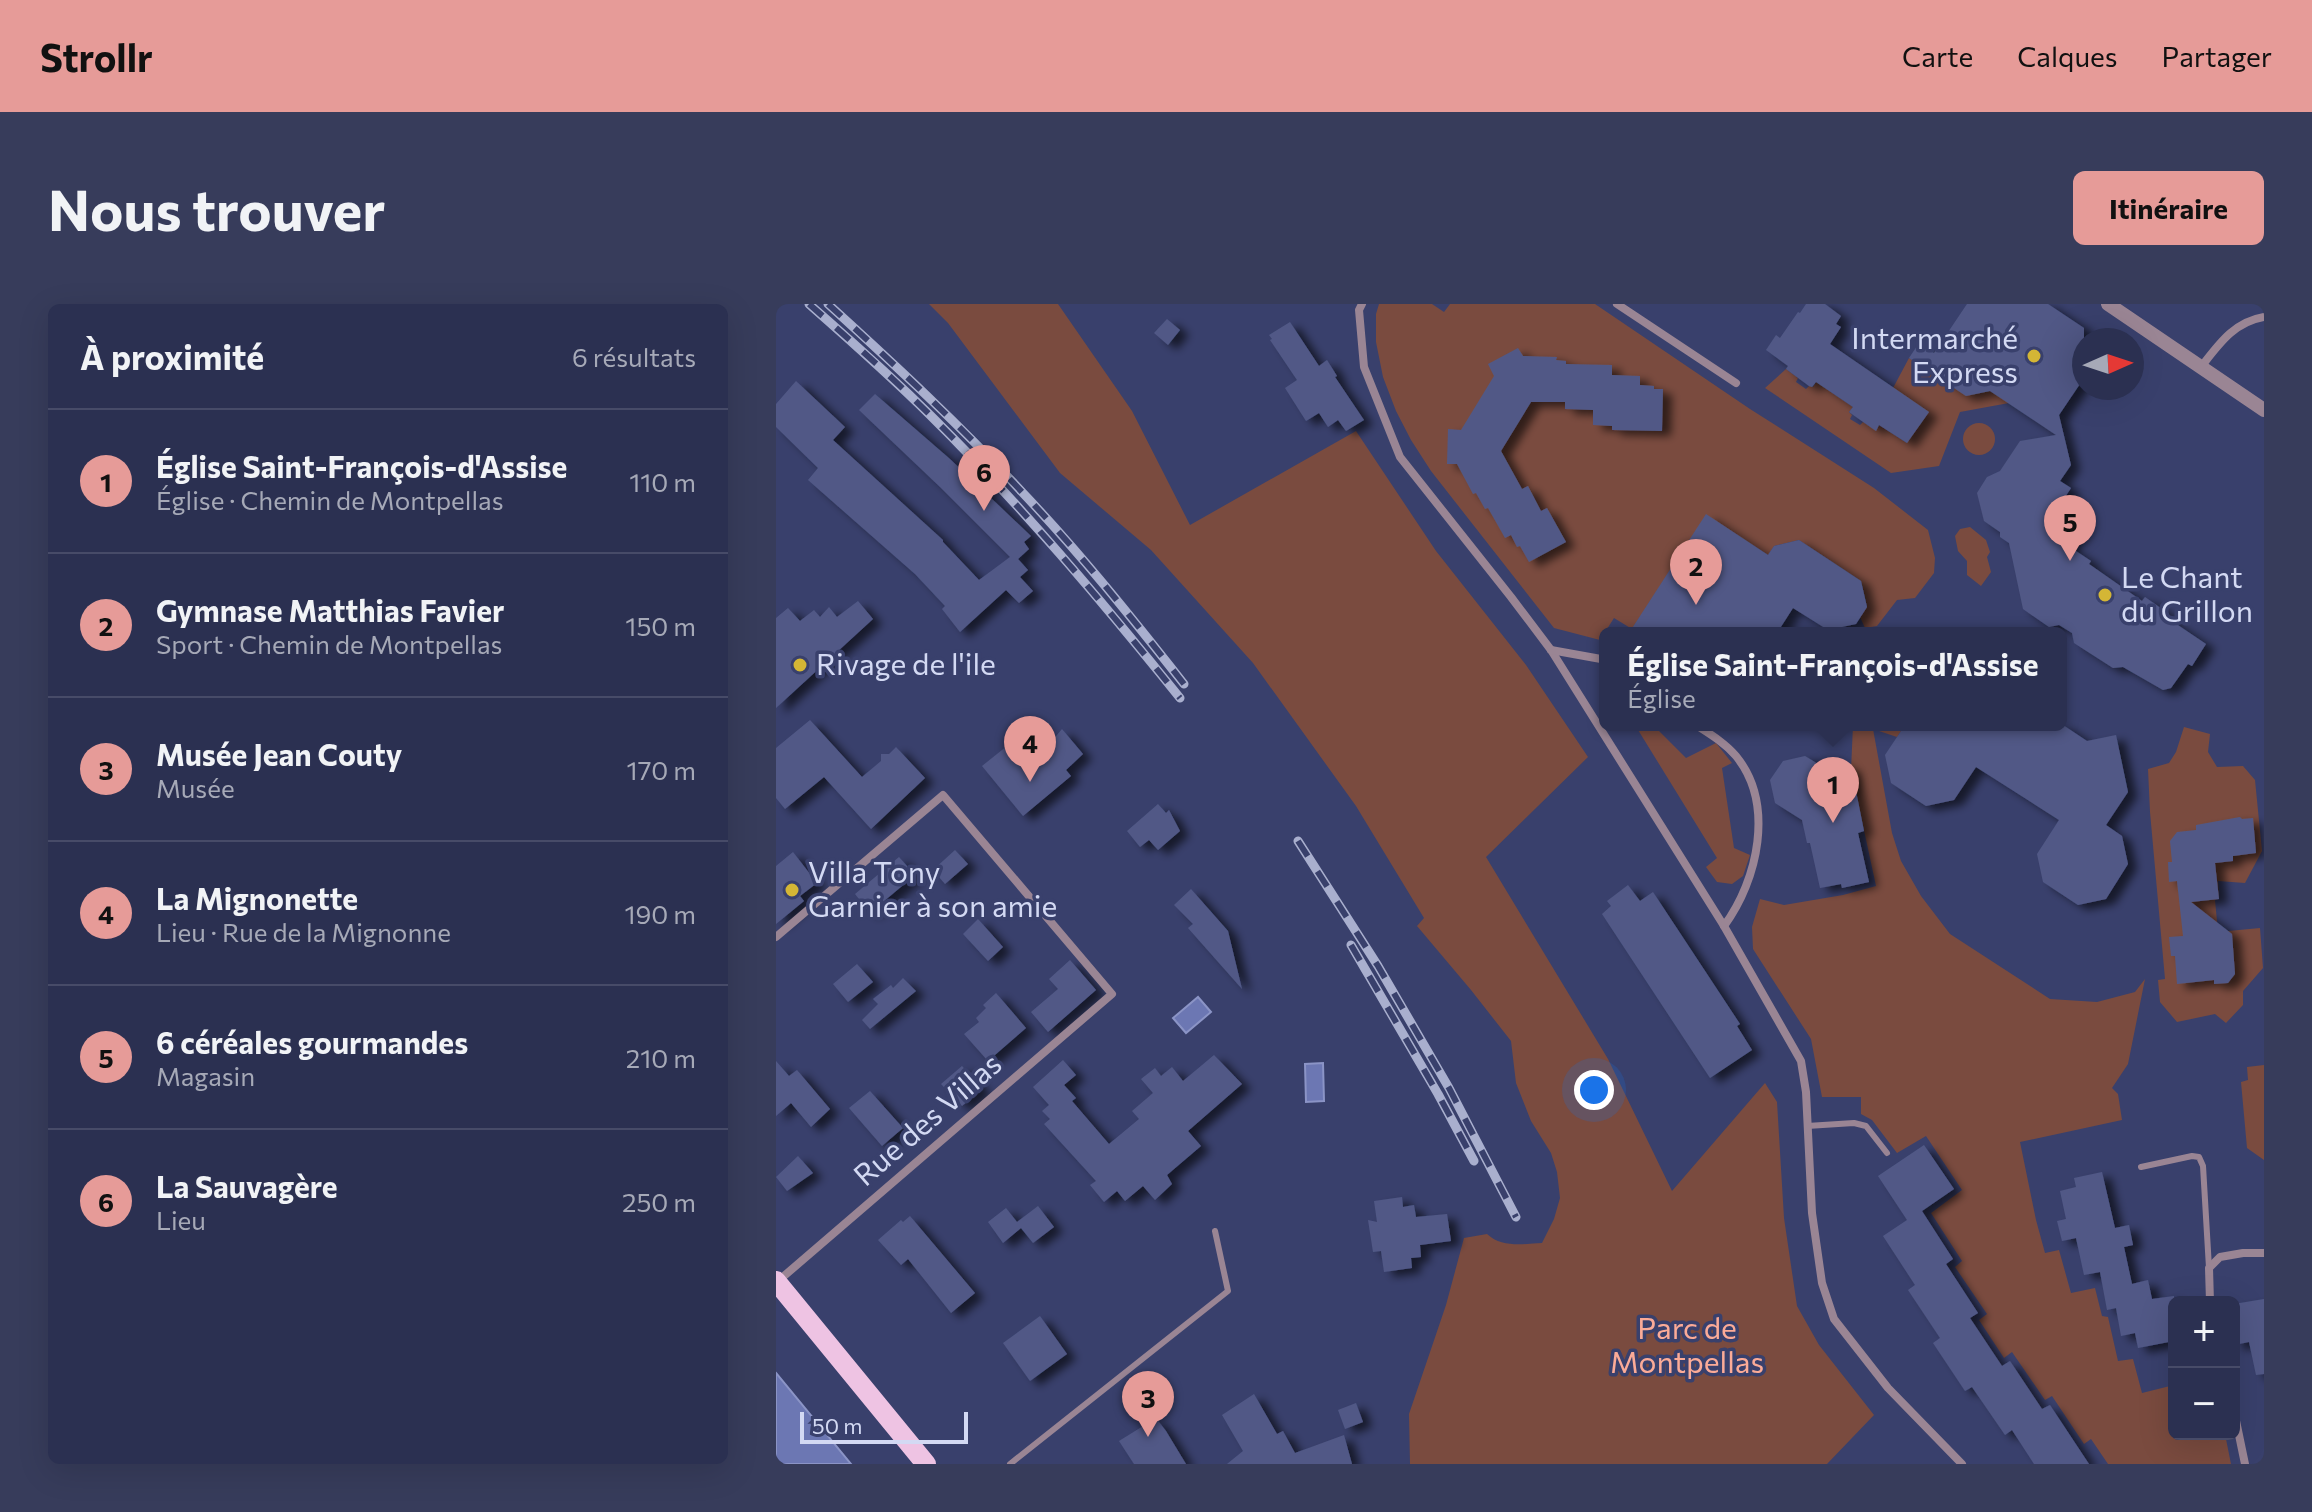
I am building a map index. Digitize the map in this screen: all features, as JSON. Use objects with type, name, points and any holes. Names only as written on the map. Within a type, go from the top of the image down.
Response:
[{"type":"main road","points":[[776,1282],[926,1464]]},
{"type":"street","points":[[1362,304],[1359,310],[1364,367],[1400,457],[1551,650],[1599,727]]},
{"type":"street","points":[[1617,304],[1736,383]]},
{"type":"street","points":[[2108,304],[2264,410]]},
{"type":"street","points":[[2201,367],[2232,330],[2251,319],[2264,317]]},
{"type":"street","points":[[1551,650],[1599,659]]},
{"type":"street","points":[[1602,731],[1724,926],[1801,1061],[1806,1092],[1812,1213],[1822,1283],[1834,1319],[1888,1388],[1962,1464]]},
{"type":"street","points":[[1705,731],[1737,757],[1751,782],[1759,822],[1758,844],[1745,888],[1724,926]]},
{"type":"street","name":"Rue des Villas","points":[[776,937],[943,795],[1112,994],[776,1282]]},
{"type":"street","points":[[2210,1296],[2209,1268],[2220,1257],[2264,1253]]},
{"type":"street","points":[[2240,1440],[2245,1464]]},
{"type":"lane","points":[[1807,1126],[1854,1123],[1866,1126],[1887,1153]]},
{"type":"lane","points":[[2141,1167],[2199,1157],[2203,1166],[2209,1268]]},
{"type":"lane","points":[[1010,1464],[1228,1291],[1215,1231]]},
{"type":"green space","name":"Parc de Montpellas","points":[[929,304],[1058,304],[1132,411],[1190,525],[1356,431],[1436,551],[1526,665],[1588,757],[1486,857],[1608,1059],[1672,1191],[1765,1083],[1777,1102],[1784,1218],[1797,1306],[1819,1345],[1874,1415],[1827,1464],[1410,1464],[1409,1414],[1446,1305],[1464,1238],[1487,1234],[1506,1243],[1542,1243],[1560,1198],[1551,1153],[1531,1121],[1516,1083],[1511,1041],[1417,926],[1424,918],[1356,806],[1253,663],[1151,550],[1060,473],[948,323]]},
{"type":"green space","points":[[1379,304],[1432,304],[1444,312],[1450,304],[1595,304],[1874,488],[1928,530],[1935,558],[1934,573],[1915,598],[1897,600],[1877,626],[1865,627],[1860,617],[1867,606],[1861,581],[1799,540],[1774,546],[1768,555],[1706,515],[1633,627],[1614,618],[1608,627],[1599,627],[1599,640],[1554,628],[1431,471],[1411,440],[1383,377],[1376,342]]},
{"type":"green space","points":[[1909,358],[1966,395],[1990,391],[2009,403],[1960,412],[1939,466],[1891,473],[1765,388],[1786,369],[1806,389],[1816,382],[1853,407],[1849,412],[1852,415],[1850,419],[1876,430],[1879,425],[1907,443],[1893,388]]},
{"type":"green space","points":[[1979,423],[1991,427],[1995,439],[1991,451],[1979,455],[1967,451],[1963,439],[1967,427]]},
{"type":"green space","points":[[1970,527],[1986,540],[1990,552],[1987,557],[1991,572],[1981,586],[1967,575],[1967,561],[1958,551],[1955,536],[1960,529]]},
{"type":"green space","points":[[2184,727],[2210,734],[2208,752],[2217,767],[2243,766],[2255,780],[2262,851],[2245,883],[2218,881],[2219,899],[2215,900],[2218,932],[2260,928],[2263,968],[2243,991],[2243,1005],[2226,1023],[2215,1014],[2177,1022],[2160,1002],[2158,980],[2165,979],[2148,769],[2169,763]]},
{"type":"green space","points":[[1639,731],[1659,731],[1686,758],[1716,743],[1732,763],[1722,768],[1734,848],[1750,855],[1743,876],[1732,884],[1717,882],[1706,867],[1717,858]]},
{"type":"green space","points":[[1853,731],[1873,731],[1892,833],[1901,861],[1921,896],[1950,934],[2050,999],[2097,1002],[2135,992],[2145,979],[2128,1064],[2112,1088],[2118,1094],[2122,1120],[2020,1142],[2045,1253],[2059,1250],[2071,1293],[2095,1288],[2102,1316],[2108,1317],[2118,1361],[2133,1359],[2142,1393],[2168,1386],[2168,1440],[2226,1440],[2231,1464],[2108,1464],[2091,1439],[2084,1444],[2052,1396],[2045,1400],[2012,1352],[2004,1358],[1979,1320],[1987,1314],[1955,1267],[1962,1261],[1931,1213],[1962,1190],[1926,1136],[1897,1153],[1872,1120],[1861,1114],[1861,1097],[1822,1097],[1811,1039],[1753,949],[1752,927],[1760,899],[1784,905],[1876,886],[1851,770]]},
{"type":"green space","points":[[1879,731],[1901,731],[1897,737]]},
{"type":"green space","points":[[2264,1065],[2264,1160],[2247,1148],[2241,1082],[2248,1080],[2247,1067]]},
{"type":"water","points":[[1198,997],[1211,1012],[1186,1033],[1173,1018]]},
{"type":"water","points":[[1323,1063],[1324,1101],[1306,1102],[1305,1064]]},
{"type":"water","points":[[776,1373],[851,1464],[776,1464]]},
{"type":"building","points":[[1806,304],[1825,304],[1841,316],[1836,324],[1841,327],[1830,344],[1929,412],[1907,443],[1879,425],[1876,431],[1849,412],[1853,407],[1816,382],[1809,386],[1766,350],[1776,335],[1780,338]]},
{"type":"building","points":[[1967,304],[2048,304],[2084,328],[2072,328],[2072,396],[2059,415],[2071,465],[2060,481],[2071,488],[2058,508],[2081,524],[2067,545],[2142,601],[2145,597],[2169,614],[2166,617],[2206,644],[2192,666],[2188,664],[2171,688],[2163,690],[2123,667],[2113,668],[2074,643],[2067,627],[2049,627],[2023,609],[2009,543],[1984,521],[1977,493],[1987,477],[2000,471],[2020,441],[2056,435],[1990,391],[1966,396],[1909,358],[1919,343],[1934,353]]},
{"type":"building","points":[[1167,319],[1180,330],[1168,345],[1154,333]]},
{"type":"building","points":[[1290,322],[1319,366],[1327,360],[1364,420],[1346,431],[1338,420],[1328,427],[1319,413],[1306,421],[1285,388],[1297,380],[1269,335]]},
{"type":"building","points":[[1518,348],[1523,356],[1557,357],[1556,360],[1566,361],[1566,364],[1612,365],[1612,375],[1640,376],[1640,385],[1663,389],[1662,431],[1612,430],[1612,426],[1593,425],[1593,410],[1565,409],[1565,402],[1531,402],[1501,451],[1522,489],[1528,486],[1541,511],[1547,508],[1566,542],[1529,562],[1511,535],[1505,538],[1488,508],[1485,509],[1476,493],[1473,494],[1457,464],[1447,464],[1448,429],[1461,430],[1494,376],[1488,364]]},
{"type":"building","points":[[796,381],[845,427],[833,440],[943,540],[979,580],[1010,557],[859,410],[875,394],[950,459],[1031,536],[1024,542],[1029,549],[1018,559],[1028,570],[1020,577],[1033,591],[1019,603],[1006,590],[960,632],[942,609],[945,606],[915,574],[808,480],[818,468],[776,427],[776,404]]},
{"type":"building","points":[[1706,514],[1768,555],[1774,546],[1799,540],[1861,581],[1867,607],[1856,624],[1842,627],[1823,627],[1793,608],[1781,627],[1633,627]]},
{"type":"building","name":"Rivage de l'ile","points":[[858,601],[873,619],[776,708],[776,618],[788,608],[800,621],[814,610],[820,617],[829,607],[837,617]]},
{"type":"building","points":[[810,720],[862,777],[881,761],[881,754],[889,754],[896,747],[925,778],[871,829],[824,777],[785,809],[776,798],[776,748]]},
{"type":"building","points":[[2067,728],[2087,741],[2116,735],[2128,792],[2106,825],[2122,836],[2128,864],[2106,899],[2078,905],[2043,882],[2037,854],[2059,820],[1976,767],[1954,800],[1926,806],[1891,783],[1885,755],[1901,731],[2067,731]]},
{"type":"building","points":[[1062,729],[1083,754],[1066,770],[1071,776],[1023,816],[982,766],[1017,738],[1035,761]]},
{"type":"building","points":[[1805,756],[1828,770],[1851,766],[1864,831],[1858,833],[1869,882],[1842,888],[1841,884],[1820,888],[1802,820],[1775,803],[1770,780],[1783,761]]},
{"type":"building","points":[[1158,804],[1166,813],[1169,810],[1180,831],[1158,850],[1149,840],[1140,847],[1127,831]]},
{"type":"building","points":[[2240,817],[2253,818],[2256,853],[2233,856],[2233,861],[2215,863],[2219,899],[2191,902],[2232,934],[2235,974],[2228,983],[2214,984],[2214,980],[2177,984],[2175,956],[2171,956],[2169,937],[2183,936],[2177,881],[2169,882],[2168,862],[2172,862],[2170,841],[2177,832],[2196,830],[2196,825]]},
{"type":"building","points":[[955,850],[968,864],[945,884],[933,870]]},
{"type":"building","name":"Villa Tony Garnier à son amie","points":[[793,852],[817,883],[800,896],[804,901],[776,924],[776,866]]},
{"type":"building","points":[[899,857],[915,875],[870,913],[855,894]]},
{"type":"building","points":[[1628,885],[1640,901],[1653,892],[1740,1024],[1737,1026],[1752,1050],[1710,1078],[1602,914],[1611,906],[1607,901]]},
{"type":"building","points":[[1191,889],[1228,931],[1242,989],[1188,928],[1193,924],[1174,905]]},
{"type":"building","points":[[978,919],[1003,947],[988,961],[963,934]]},
{"type":"building","points":[[1070,960],[1096,990],[1048,1032],[1031,1012],[1058,989],[1049,979]]},
{"type":"building","points":[[857,964],[873,982],[848,1002],[833,984]]},
{"type":"building","points":[[903,978],[916,991],[870,1029],[862,1020],[878,1004],[873,999],[891,985],[893,988]]},
{"type":"building","points":[[996,993],[1026,1028],[988,1061],[964,1034],[979,1022],[976,1018],[986,1008],[983,1005]]},
{"type":"building","points":[[1214,1055],[1242,1084],[1188,1131],[1201,1146],[1167,1175],[1172,1184],[1155,1200],[1143,1186],[1125,1201],[1117,1191],[1104,1202],[1090,1185],[1096,1181],[1044,1124],[1050,1119],[1042,1111],[1049,1105],[1033,1087],[1063,1060],[1076,1075],[1064,1085],[1076,1098],[1072,1101],[1109,1144],[1139,1119],[1132,1111],[1153,1093],[1141,1079],[1155,1068],[1161,1076],[1172,1067],[1183,1081]]},
{"type":"building","points":[[776,1061],[789,1076],[797,1070],[830,1109],[811,1127],[791,1103],[776,1116]]},
{"type":"building","points":[[962,1066],[982,1089],[962,1106],[941,1084]]},
{"type":"building","points":[[870,1091],[903,1128],[882,1146],[849,1108]]},
{"type":"building","points":[[1924,1145],[1954,1189],[1922,1211],[1953,1259],[1946,1264],[1978,1313],[1970,1318],[2002,1366],[2010,1361],[2042,1409],[2050,1405],[2089,1464],[2034,1464],[2012,1430],[2005,1435],[1972,1387],[1965,1391],[1933,1343],[1940,1338],[1908,1290],[1915,1285],[1883,1236],[1907,1220],[1878,1176]]},
{"type":"building","points":[[798,1156],[813,1173],[787,1191],[776,1177]]},
{"type":"building","points":[[2102,1172],[2115,1228],[2129,1225],[2133,1245],[2124,1247],[2132,1284],[2148,1280],[2152,1299],[2168,1297],[2168,1342],[2138,1348],[2135,1333],[2121,1336],[2116,1308],[2107,1310],[2100,1272],[2084,1275],[2076,1238],[2062,1241],[2057,1221],[2066,1219],[2060,1191],[2076,1187],[2074,1178]]},
{"type":"building","points":[[1402,1197],[1403,1207],[1414,1205],[1416,1217],[1447,1214],[1451,1241],[1420,1245],[1421,1257],[1411,1258],[1412,1268],[1384,1272],[1381,1251],[1373,1252],[1368,1220],[1377,1222],[1374,1201]]},
{"type":"building","points":[[1038,1206],[1054,1227],[1033,1243],[1021,1228],[1003,1243],[988,1222],[1006,1208],[1017,1222]]},
{"type":"building","points":[[910,1216],[975,1293],[951,1313],[908,1259],[901,1265],[878,1240]]},
{"type":"building","points":[[2264,1299],[2264,1374],[2256,1375],[2249,1342],[2240,1344],[2240,1303]]},
{"type":"building","points":[[1040,1316],[1067,1354],[1030,1381],[1003,1343]]},
{"type":"building","points":[[1254,1394],[1277,1434],[1283,1431],[1295,1453],[1344,1435],[1352,1464],[1227,1464],[1243,1451],[1222,1415]]},
{"type":"building","points":[[1356,1403],[1363,1422],[1345,1429],[1338,1410]]},
{"type":"building","points":[[1156,1418],[1186,1464],[1134,1464],[1119,1441]]},
{"type":"railway","points":[[809,304],[915,401],[996,483],[1090,589],[1180,698]]},
{"type":"railway","points":[[828,304],[903,373],[1022,492],[1085,562],[1184,684]]},
{"type":"railway","points":[[1298,841],[1378,966],[1449,1088],[1516,1217]]},
{"type":"railway","points":[[1351,945],[1474,1161]]},
{"type":"place","name":"Intermarché Express","points":[[2034,356]]},
{"type":"place","name":"La Sauvagère","points":[[984,511]]},
{"type":"place","name":"6 céréales gourmandes","points":[[2070,561]]},
{"type":"place","name":"Le Chant du Grillon","points":[[2105,595]]},
{"type":"place","name":"Gymnase Matthias Favier","points":[[1696,605]]},
{"type":"place","name":"Rivage de l'ile","points":[[800,665]]},
{"type":"place","name":"La Mignonette","points":[[1030,782]]},
{"type":"place","name":"Église Saint-François-d'Assise","points":[[1833,823]]},
{"type":"place","name":"Villa Tony Garnier à son amie","points":[[792,890]]},
{"type":"place","name":"Musée Jean Couty","points":[[1148,1437]]}]
